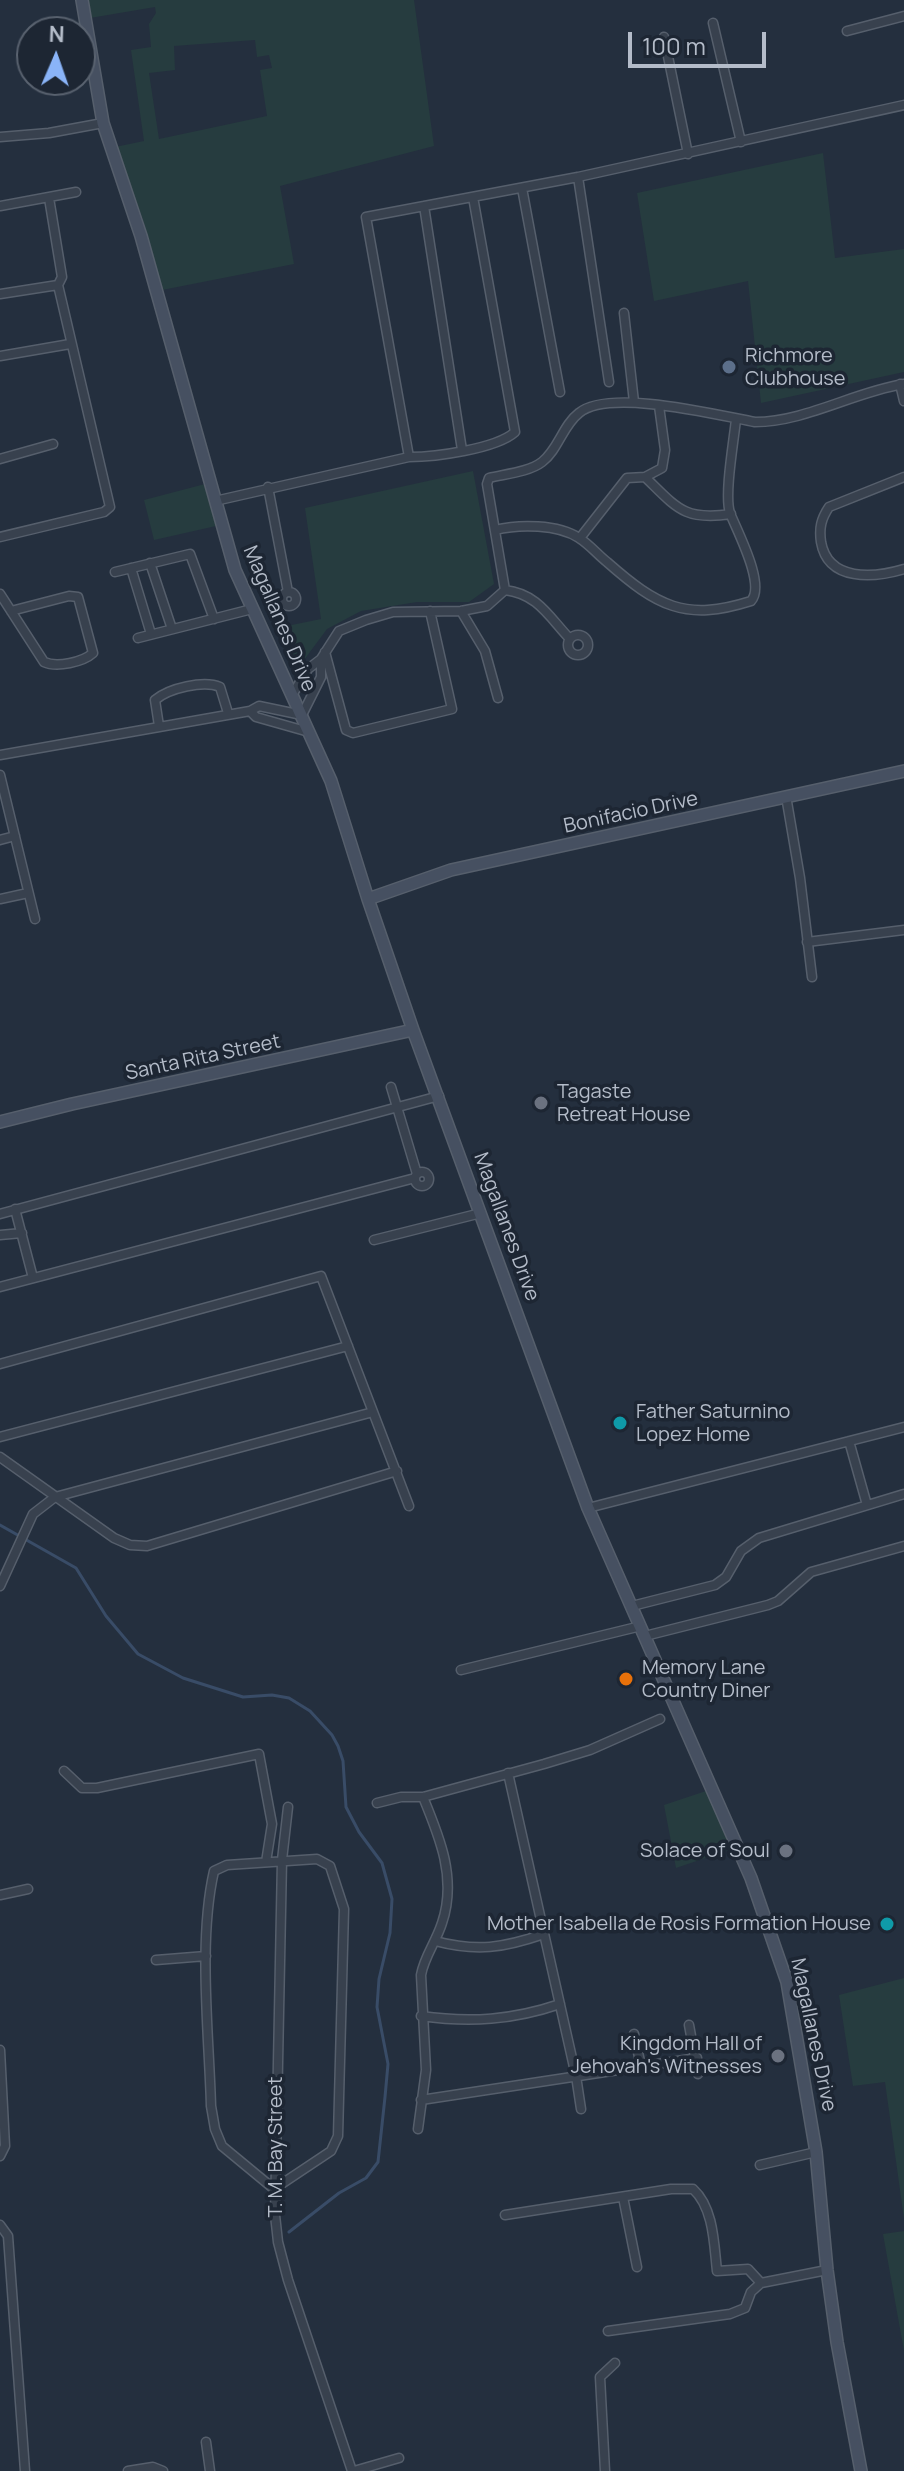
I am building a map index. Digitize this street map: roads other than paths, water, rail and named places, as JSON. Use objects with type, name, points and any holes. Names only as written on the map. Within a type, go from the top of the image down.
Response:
[{"type":"street","name":"Magallanes Drive","points":[[82,0],[103,123],[141,236],[235,570],[331,781],[413,1030],[588,1508],[643,1631],[670,1715],[751,1878],[787,1982],[816,2152],[827,2270],[840,2358],[861,2471]]},
{"type":"street","points":[[847,31],[904,16]]},
{"type":"street","points":[[713,23],[741,142]]},
{"type":"street","points":[[664,37],[688,154]]},
{"type":"street","points":[[409,457],[366,217],[578,177],[904,105]]},
{"type":"street","points":[[0,137],[49,133],[103,123]]},
{"type":"street","points":[[578,177],[609,382]]},
{"type":"street","points":[[522,188],[560,392]]},
{"type":"street","points":[[0,206],[76,192]]},
{"type":"street","points":[[215,501],[409,457],[423,457],[506,440],[515,432],[473,197]]},
{"type":"street","points":[[0,537],[104,512],[110,507],[58,285],[62,277],[49,198]]},
{"type":"street","points":[[424,206],[462,450]]},
{"type":"street","points":[[0,294],[58,285]]},
{"type":"street","points":[[624,313],[634,402]]},
{"type":"street","points":[[0,356],[70,344]]},
{"type":"street","points":[[505,590],[487,484],[489,478],[545,461],[580,411],[601,404],[634,402],[755,422],[783,420],[853,396],[902,384],[904,401]]},
{"type":"street","points":[[580,538],[627,478],[645,477],[662,468],[665,458],[659,406]]},
{"type":"street","points":[[495,530],[508,527],[563,530],[580,538],[636,587],[679,608],[711,611],[749,602],[756,594],[744,543],[728,505],[736,419]]},
{"type":"street","points":[[0,459],[53,444]]},
{"type":"street","points":[[645,477],[679,510],[696,516],[731,514]]},
{"type":"street","points":[[904,477],[838,501],[829,507],[819,529],[823,552],[837,568],[863,576],[904,569]]},
{"type":"street","points":[[268,487],[288,592]]},
{"type":"street","points":[[115,572],[190,554],[214,619]]},
{"type":"street","points":[[150,563],[172,629]]},
{"type":"street","points":[[131,568],[151,634]]},
{"type":"street","points":[[292,695],[308,669],[323,655],[339,631],[393,612],[461,611],[487,606],[505,590],[519,591],[533,598],[570,639]]},
{"type":"street","points":[[0,594],[11,611],[44,662],[51,665],[87,659],[93,653],[78,597],[69,596],[11,611]]},
{"type":"street","points":[[138,638],[252,609]]},
{"type":"street","points":[[323,655],[346,730],[353,733],[452,709],[430,611]]},
{"type":"street","points":[[461,611],[485,651],[498,698]]},
{"type":"street","points":[[0,755],[250,711],[259,706],[302,715],[321,677],[323,655]]},
{"type":"street","points":[[159,726],[155,700],[163,693],[210,683],[220,687],[228,713]]},
{"type":"street","points":[[250,711],[256,717],[309,732]]},
{"type":"street","name":"Bonifacio Drive","points":[[368,899],[451,870],[904,771]]},
{"type":"street","points":[[0,775],[35,919]]},
{"type":"street","points":[[786,796],[812,977]]},
{"type":"street","points":[[0,840],[15,836]]},
{"type":"street","points":[[0,899],[28,893]]},
{"type":"street","points":[[807,942],[904,930]]},
{"type":"street","name":"Santa Rita Street","points":[[0,1122],[413,1030]]},
{"type":"street","points":[[0,1287],[416,1176],[391,1087]]},
{"type":"street","points":[[0,1214],[439,1096]]},
{"type":"street","points":[[15,1209],[33,1278]]},
{"type":"street","points":[[374,1240],[481,1213]]},
{"type":"street","points":[[0,1235],[22,1233]]},
{"type":"street","points":[[0,1364],[321,1276],[409,1506]]},
{"type":"street","points":[[0,1437],[348,1346]]},
{"type":"street","points":[[0,1586],[33,1514],[55,1497],[373,1412]]},
{"type":"street","points":[[588,1508],[904,1427]]},
{"type":"street","points":[[849,1441],[867,1505]]},
{"type":"street","points":[[0,1457],[114,1538],[130,1545],[147,1546],[397,1471]]},
{"type":"street","points":[[632,1606],[715,1585],[726,1577],[741,1551],[759,1538],[904,1494]]},
{"type":"street","points":[[461,1670],[768,1605],[778,1601],[811,1572],[904,1546]]},
{"type":"street","points":[[377,1803],[401,1797],[423,1797],[590,1750],[670,1715]]},
{"type":"street","points":[[64,1771],[82,1788],[97,1788],[259,1754],[272,1824],[266,1862]]},
{"type":"street","points":[[508,1773],[581,2109]]},
{"type":"street","points":[[418,2129],[426,2070],[421,1975],[423,1962],[447,1909],[449,1891],[443,1851],[423,1797]]},
{"type":"street","name":"T. M. Bay Street","points":[[288,1807],[283,1831],[274,2189],[278,2242],[353,2471]]},
{"type":"street","points":[[317,1859],[330,1866],[344,1909],[338,2136],[331,2151],[274,2189],[222,2146],[215,2129],[211,2106],[206,1956],[214,1871],[227,1865],[266,1862],[317,1859]]},
{"type":"street","points":[[0,1895],[28,1889]]},
{"type":"street","points":[[435,1941],[474,1949],[505,1947],[544,1934]]},
{"type":"street","points":[[156,1960],[206,1956]]},
{"type":"street","points":[[421,2016],[480,2021],[536,2012],[560,2004]]},
{"type":"street","points":[[689,2025],[698,2074]]},
{"type":"street","points":[[634,2034],[641,2066]]},
{"type":"street","points":[[0,2050],[5,2146],[0,2156]]},
{"type":"street","points":[[421,2100],[697,2058]]},
{"type":"street","points":[[760,2165],[816,2152]]},
{"type":"street","points":[[505,2215],[671,2189],[693,2189],[701,2195],[707,2208],[717,2271],[748,2269],[761,2283]]},
{"type":"street","points":[[623,2197],[637,2267]]},
{"type":"street","points":[[0,2225],[8,2236],[25,2471]]},
{"type":"street","points":[[608,2331],[730,2314],[745,2308],[751,2292],[761,2283],[827,2270]]},
{"type":"street","points":[[605,2471],[600,2377],[615,2363]]},
{"type":"street","points":[[206,2442],[210,2471]]},
{"type":"street","points":[[353,2471],[399,2458]]},
{"type":"street","points":[[128,2471],[158,2467],[163,2471]]},
{"type":"waterway","points":[[0,1525],[76,1568],[106,1616],[138,1654],[183,1678],[243,1697],[272,1695],[289,1698],[310,1711],[338,1746],[343,1761],[346,1807],[359,1832],[382,1863],[392,1899],[390,1933],[379,1979],[377,2007],[388,2064],[385,2097],[378,2162],[366,2178],[339,2193],[289,2232]]},
{"type":"place","name":"Richmore Clubhouse","points":[[729,367]]},
{"type":"place","name":"Tagaste Retreat House","points":[[541,1103]]},
{"type":"place","name":"Father Saturnino Lopez Home","points":[[620,1423]]},
{"type":"place","name":"Memory Lane Country Diner","points":[[626,1679]]},
{"type":"place","name":"Solace of Soul","points":[[786,1851]]},
{"type":"place","name":"Mother Isabella de Rosis Formation House","points":[[887,1924]]},
{"type":"place","name":"Kingdom Hall of Jehovah's Witnesses","points":[[778,2056]]}]
